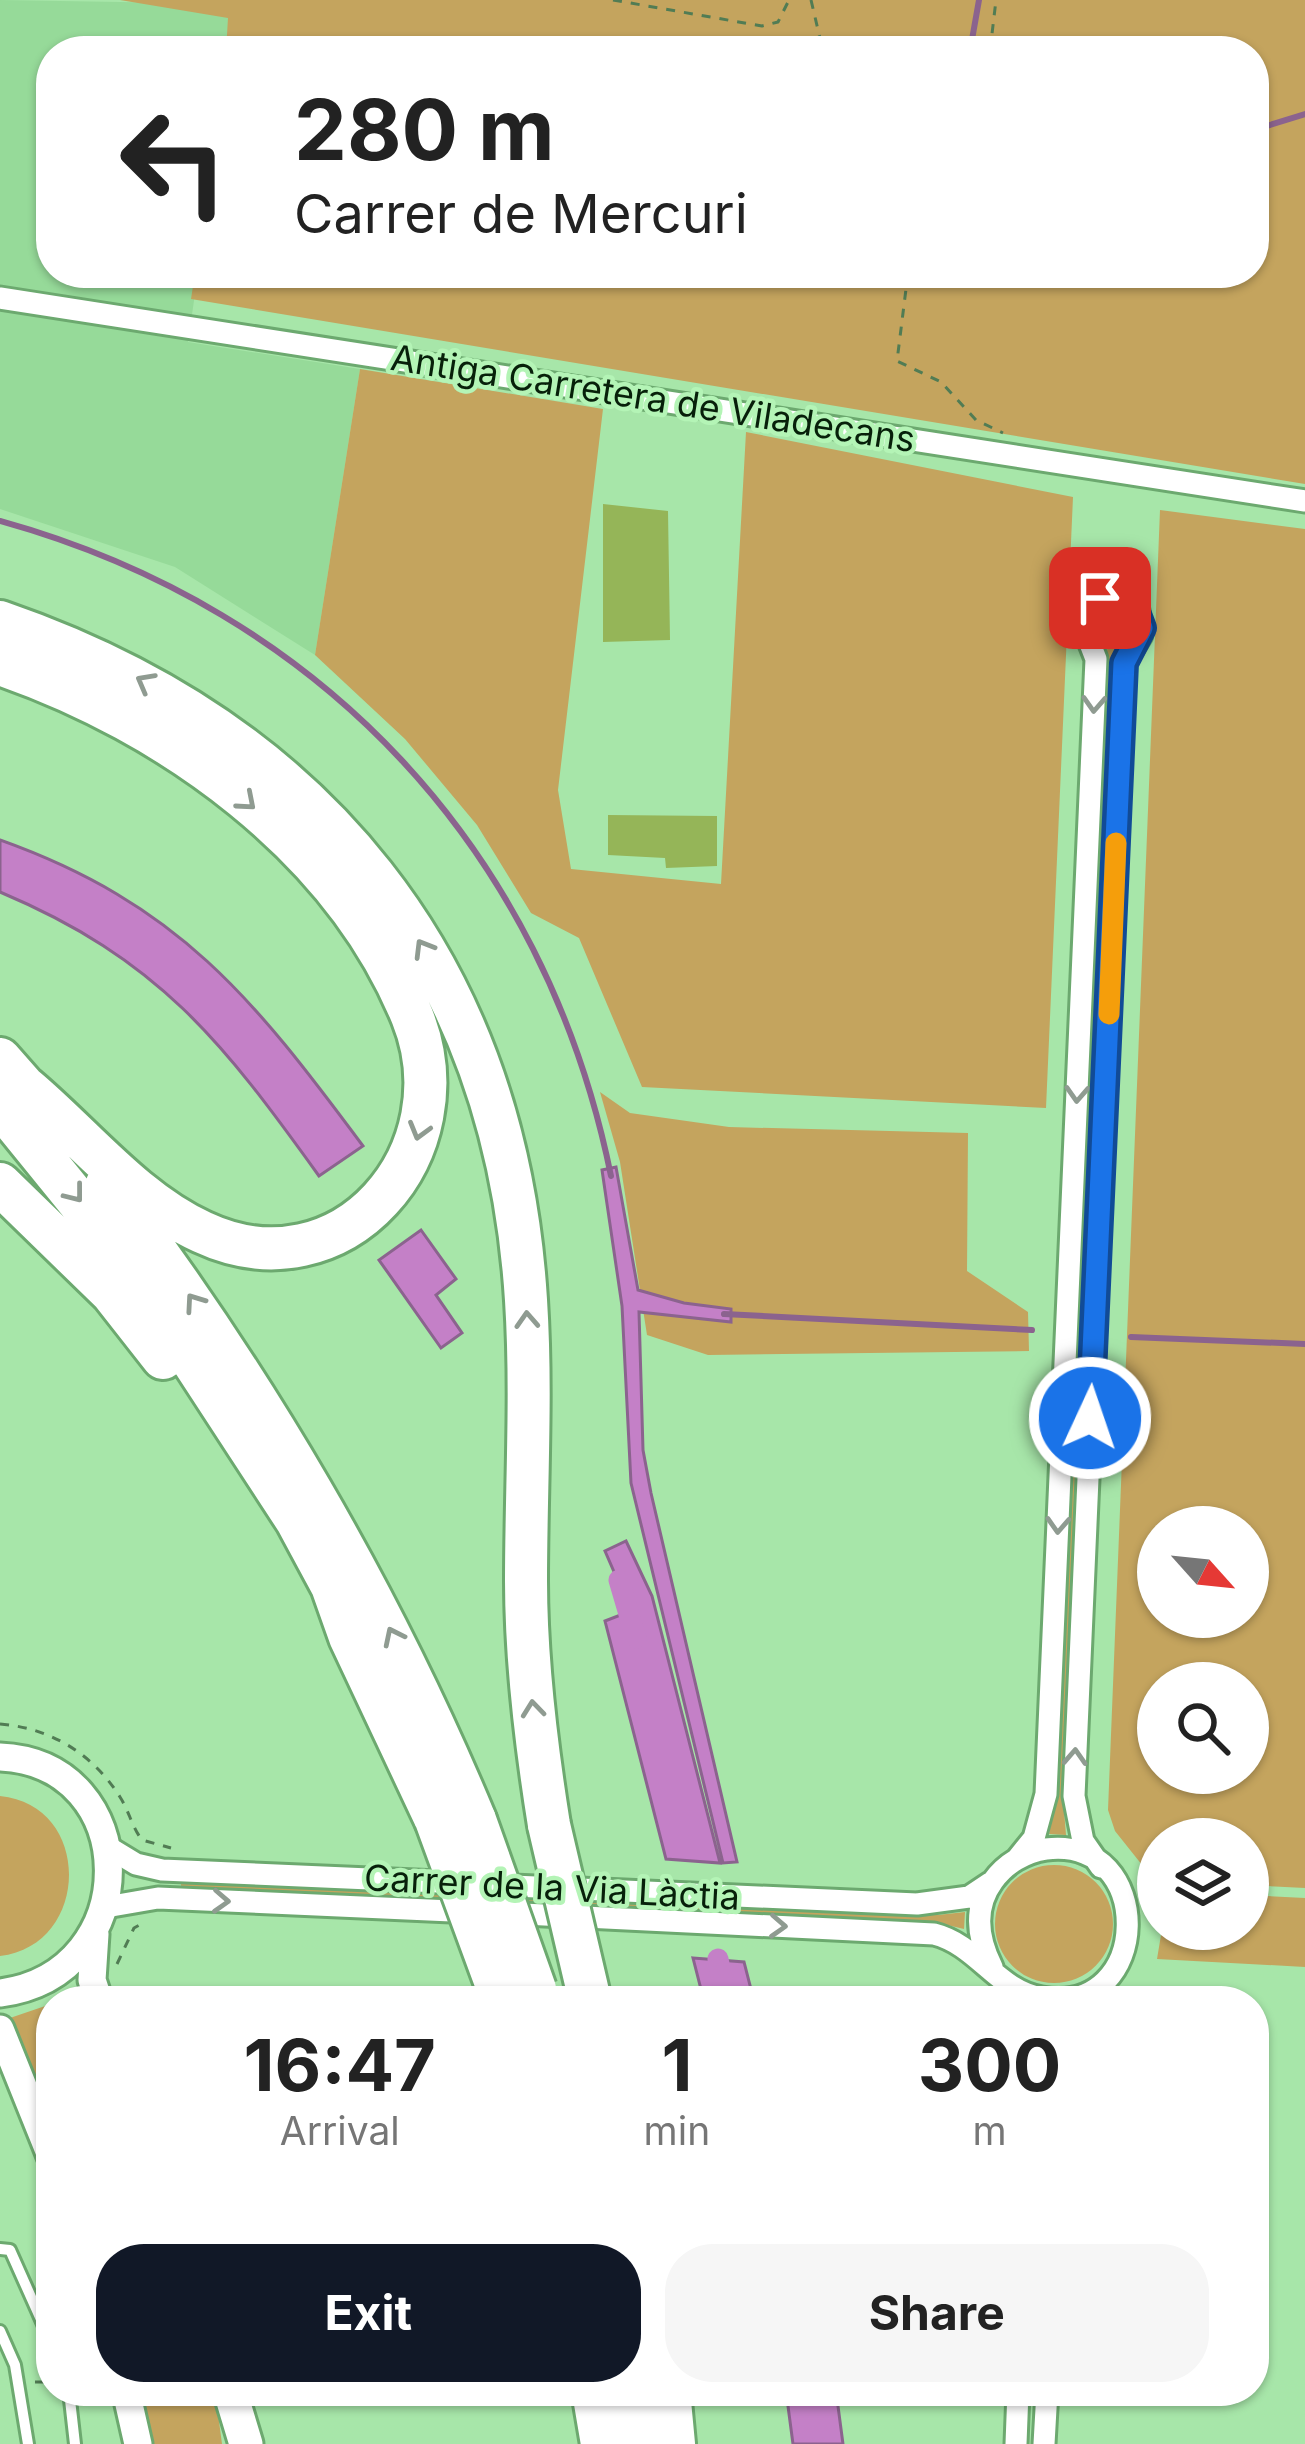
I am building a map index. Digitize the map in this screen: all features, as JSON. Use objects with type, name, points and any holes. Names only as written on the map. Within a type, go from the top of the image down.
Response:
[{"type":"highway","points":[[0,622],[114,664],[252,751],[341,835],[368,868],[424,947],[455,1005],[498,1118],[520,1231],[530,1372],[528,1651],[549,1825],[587,1986]]},
{"type":"highway","points":[[0,664],[97,703],[160,738],[279,830],[344,905],[389,970],[412,1015],[427,1079],[420,1133],[410,1160],[382,1199],[361,1220],[327,1238],[266,1247],[204,1234],[179,1220],[9,1084]]},
{"type":"highway","points":[[9,1084],[74,1192],[187,1346],[296,1521],[332,1586],[350,1637]]},
{"type":"highway","points":[[9,1084],[146,1235],[270,1414],[376,1602],[515,1986]]},
{"type":"highway","points":[[0,1184],[112,1293],[221,1438],[317,1594],[350,1637],[456,1820]]},
{"type":"highway","points":[[596,2406],[602,2444]]},
{"type":"highway","points":[[633,2406],[639,2444]]},
{"type":"highway","points":[[670,2406],[674,2444]]},
{"type":"main road","points":[[233,2406],[246,2444]]},
{"type":"street","name":"Antiga Carretera de Viladecans","points":[[0,298],[1305,501]]},
{"type":"street","points":[[1009,1986],[999,1975],[979,1922],[994,1878],[1034,1838],[1046,1793],[1096,659],[1082,622],[1100,598],[1118,596],[1138,610],[1142,628],[1124,663],[1074,1796],[1083,1841],[1120,1887],[1129,1927],[1117,1966],[1098,1986]]},
{"type":"street","points":[[0,1993],[50,1978],[76,1958],[95,1934],[106,1907],[108,1846],[93,1812],[74,1788],[46,1768],[5,1756]]},
{"type":"street","name":"Carrer de la Via Làctia","points":[[108,1846],[136,1864],[162,1870],[917,1904],[969,1898],[994,1878]]},
{"type":"street","points":[[1017,1859],[1063,1849],[1101,1867]]},
{"type":"street","name":"Carrer de la Via Làctia","points":[[106,1907],[158,1898],[918,1932],[952,1938],[999,1975]]},
{"type":"street","points":[[94,1986],[95,1934]]},
{"type":"street","points":[[999,1975],[1021,1986]]},
{"type":"street","points":[[0,2029],[36,2119]]},
{"type":"street","points":[[129,2406],[138,2444]]},
{"type":"street","points":[[230,2406],[234,2444]]},
{"type":"street","points":[[1016,2444],[1017,2406]]},
{"type":"street","points":[[1044,2444],[1046,2406]]},
{"type":"lane","points":[[5,2250],[36,2312]]},
{"type":"lane","points":[[0,2331],[15,2365],[28,2444]]},
{"type":"lane","points":[[71,2406],[76,2444]]},
{"type":"path","points":[[613,0],[762,26],[778,22],[789,0]]},
{"type":"path","points":[[811,0],[819,36]]},
{"type":"path","points":[[992,36],[996,0]]},
{"type":"path","points":[[906,288],[897,361],[941,382],[976,420],[1006,435],[1026,455]]},
{"type":"path","points":[[115,1969],[134,1928],[150,1919]]},
{"type":"shaded area","points":[[0,0],[240,4],[235,36],[36,36],[36,288],[196,288],[188,342],[360,369],[315,655],[175,567],[0,509]]},
{"type":"shaded area","points":[[120,0],[1305,0],[1305,484],[191,299],[193,288],[1269,288],[1269,36],[227,36],[228,18]]},
{"type":"shaded area","points":[[360,369],[603,409],[558,790],[571,869],[721,884],[746,432],[1073,497],[1046,1108],[642,1087],[579,938],[531,913],[477,825],[405,739],[315,655]]},
{"type":"shaded area","points":[[1160,510],[1305,529],[1305,1888],[1269,1886],[1269,1818],[1137,1818],[1137,1859],[1115,1831],[1108,1810]]},
{"type":"shaded area","points":[[1108,630],[1115,630],[1063,1798],[1066,1835],[1049,1834],[1056,1797]]},
{"type":"shaded area","points":[[0,840],[62,865],[165,926],[247,1001],[363,1146],[319,1176],[251,1084],[183,1008],[103,946],[0,892]]},
{"type":"shaded area","points":[[600,1092],[630,1113],[729,1127],[968,1133],[967,1271],[1028,1312],[1029,1351],[708,1355],[647,1335],[620,1162]]},
{"type":"shaded area","points":[[616,1167],[638,1290],[731,1309],[731,1322],[639,1312],[643,1450],[737,1862],[723,1863],[631,1483],[622,1306],[602,1170]]},
{"type":"shaded area","points":[[421,1230],[456,1279],[436,1295],[462,1333],[441,1348],[379,1260]]},
{"type":"shaded area","points":[[626,1541],[652,1596],[720,1863],[666,1859],[605,1621],[631,1611],[605,1551]]},
{"type":"shaded area","points":[[0,1796],[30,1805],[52,1823],[65,1848],[69,1875],[65,1903],[51,1928],[30,1946],[0,1956]]},
{"type":"shaded area","points":[[1054,1865],[1087,1875],[1103,1891],[1113,1924],[1103,1957],[1087,1973],[1054,1983],[1021,1973],[1005,1957],[995,1924],[1005,1891],[1021,1875]]},
{"type":"shaded area","points":[[181,1881],[938,1915],[965,1912],[964,1929],[939,1923],[181,1888]]},
{"type":"shaded area","points":[[1269,1896],[1305,1898],[1305,1967],[1157,1959],[1158,1950],[1269,1950]]},
{"type":"shaded area","points":[[693,1958],[744,1962],[750,1986],[700,1986]]},
{"type":"shaded area","points":[[36,2009],[36,2092],[10,2018]]},
{"type":"shaded area","points":[[139,2406],[217,2406],[222,2444],[146,2444]]},
{"type":"shaded area","points":[[788,2406],[838,2406],[843,2444],[793,2444]]},
{"type":"building","points":[[603,504],[668,511],[670,640],[603,642]]},
{"type":"building","points":[[608,815],[717,816],[717,866],[666,868],[665,858],[608,855]]},
{"type":"waterway","points":[[973,36],[979,0]]},
{"type":"waterway","points":[[1269,125],[1305,114]]},
{"type":"waterway","points":[[0,521],[116,561],[222,615],[317,681],[401,760],[473,849],[533,949],[579,1058],[611,1176]]},
{"type":"waterway","points":[[724,1314],[1032,1330]]},
{"type":"waterway","points":[[1131,1337],[1305,1344]]},
{"type":"waterway","points":[[619,1580],[636,1638]]},
{"type":"waterway","points":[[718,1959],[723,1986]]},
{"type":"slow traffic","points":[[1109,1014],[1116,843]]},
{"type":"route","points":[[1090,1418],[1124,663],[1142,628],[1141,615],[1133,604],[1118,596],[1100,598]]}]
